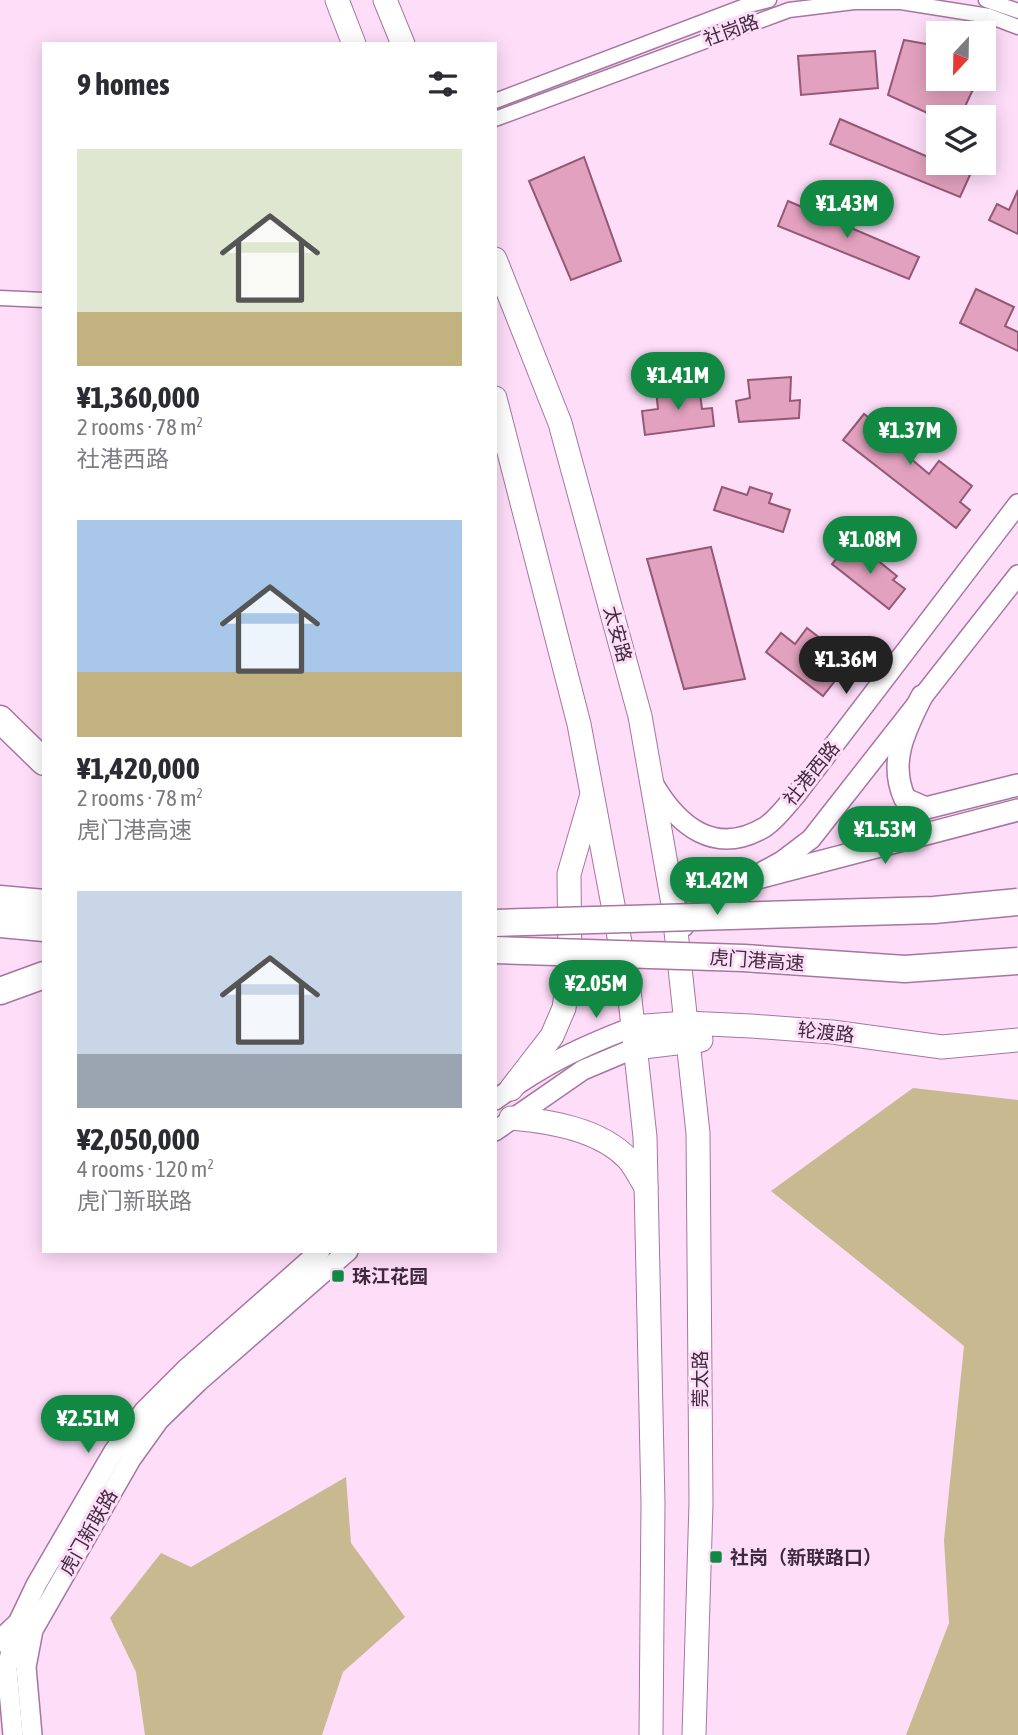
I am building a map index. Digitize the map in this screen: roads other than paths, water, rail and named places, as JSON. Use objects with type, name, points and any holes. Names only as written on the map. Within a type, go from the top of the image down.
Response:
[{"type":"highway","points":[[0,719],[42,760]]},
{"type":"highway","points":[[0,899],[42,903]]},
{"type":"highway","name":"虎门港高速","points":[[497,923],[934,910],[1018,902]]},
{"type":"highway","points":[[0,924],[42,928]]},
{"type":"highway","name":"虎门港高速","points":[[497,950],[744,958],[905,969],[1018,961]]},
{"type":"highway","points":[[0,979],[42,968]]},
{"type":"highway","points":[[0,991],[42,976]]},
{"type":"main road","points":[[337,0],[354,42]]},
{"type":"main road","points":[[385,0],[402,42]]},
{"type":"main road","name":"太安路","points":[[497,264],[560,423],[640,716],[677,937],[687,1031]]},
{"type":"main road","points":[[497,406],[579,724],[634,1038],[645,1136],[653,1503],[651,1735]]},
{"type":"main road","points":[[922,696],[897,755],[897,781],[905,799],[926,808],[1018,785]]},
{"type":"main road","points":[[503,1094],[552,1036],[565,1008],[570,965],[569,874],[590,803],[591,788]]},
{"type":"main road","points":[[677,937],[693,909],[710,895],[742,882],[1018,810]]},
{"type":"main road","name":"轮渡路","points":[[687,1031],[973,1058],[1018,1055]]},
{"type":"main road","name":"轮渡路","points":[[634,1038],[687,1031],[831,1032],[942,1047],[1018,1040]]},
{"type":"main road","name":"莞太路","points":[[687,1031],[698,1147],[701,1503],[694,1735]]},
{"type":"main road","points":[[503,1124],[566,1126],[600,1139],[628,1159],[646,1187]]},
{"type":"main road","points":[[0,1641],[18,1625]]},
{"type":"street","name":"社岗路","points":[[497,100],[733,10],[769,0]]},
{"type":"street","points":[[986,0],[1018,11]]},
{"type":"street","name":"社岗路","points":[[497,118],[789,10],[853,2],[901,2],[989,16],[1018,27]]},
{"type":"street","points":[[0,298],[42,300]]},
{"type":"street","name":"社港西路","points":[[651,780],[681,823],[702,835],[725,838],[750,834],[767,826],[795,796],[1018,504]]},
{"type":"street","name":"社港西路","points":[[742,882],[782,861],[811,839],[1018,575]]},
{"type":"street","points":[[503,1094],[538,1069],[573,1050],[634,1038]]},
{"type":"street","points":[[503,1124],[634,1038]]},
{"type":"street","name":"虎门新联路","points":[[13,1735],[7,1668],[18,1625],[36,1585],[89,1491],[144,1411],[186,1369],[318,1253]]},
{"type":"street","name":"虎门新联路","points":[[32,1735],[26,1668],[33,1630],[131,1459],[159,1420],[198,1382],[346,1253]]},
{"type":"place","name":"珠江花园","points":[[338,1276]]},
{"type":"place","name":"社岗（新联路口）","points":[[716,1557]]}]
